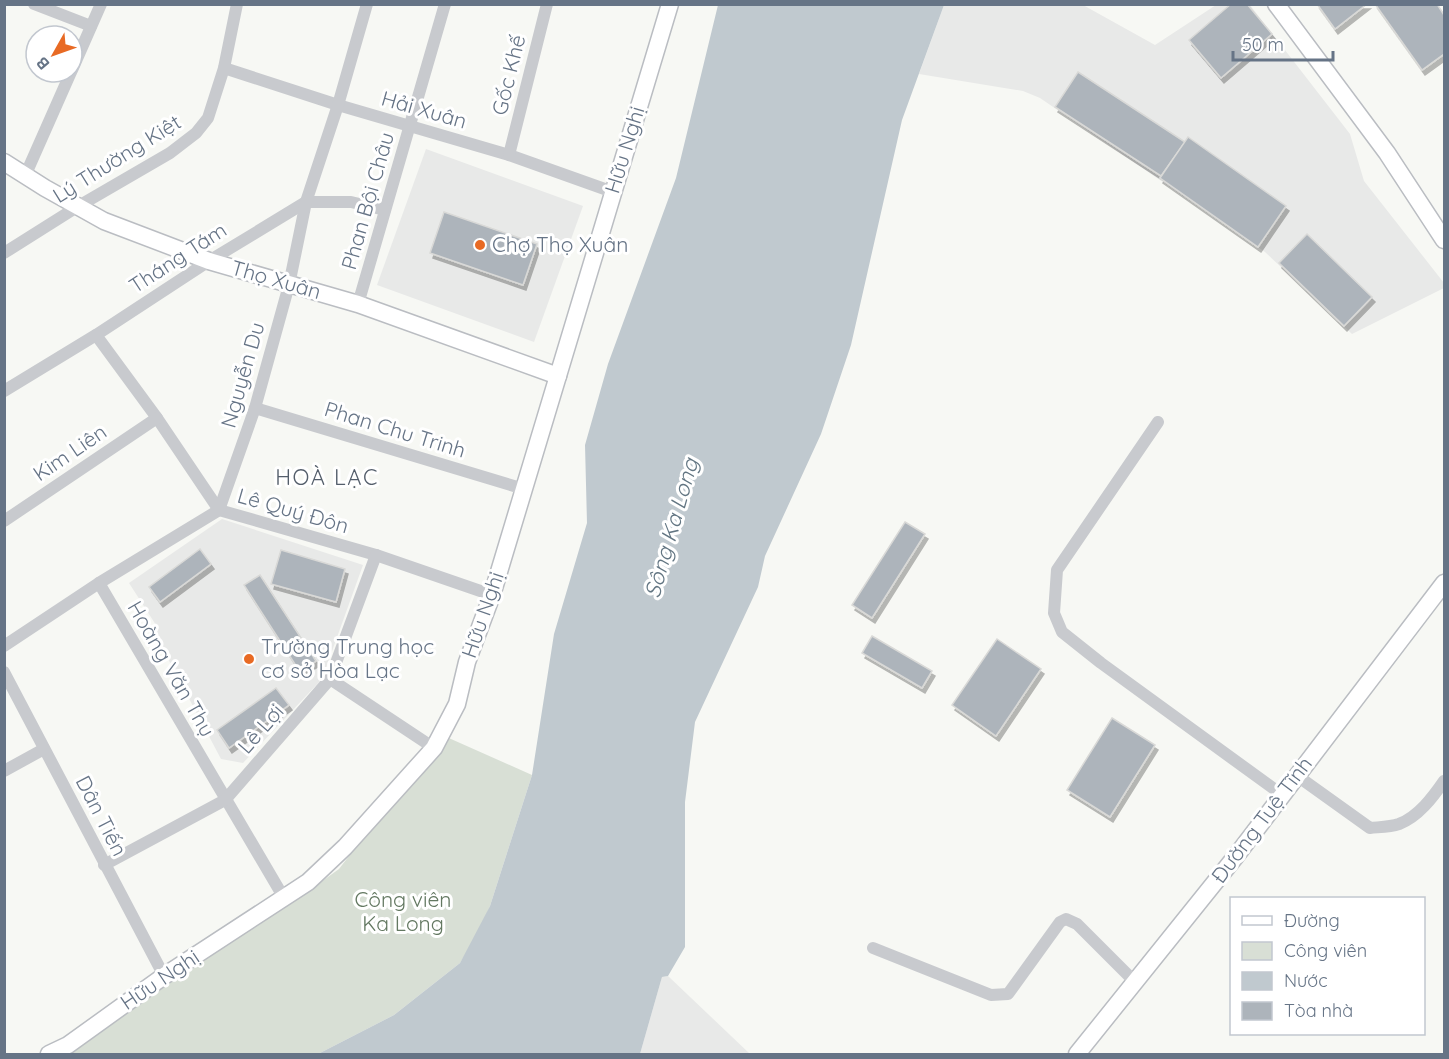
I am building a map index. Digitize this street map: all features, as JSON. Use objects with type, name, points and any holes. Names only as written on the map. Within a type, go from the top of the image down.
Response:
[{"type":"street","points":[[34,4],[91,26]]},
{"type":"street","points":[[84,42],[101,4]]},
{"type":"street","name":"Lý Thường Kiệt","points":[[4,253],[191,138],[208,117],[224,68],[237,4]]},
{"type":"street","name":"Nguyễn Du","points":[[219,510],[255,408],[289,285],[306,202],[368,4]]},
{"type":"street","name":"Phan Bội Châu","points":[[358,304],[445,4]]},
{"type":"street","name":"Gốc Khế","points":[[509,155],[547,4]]},
{"type":"street","name":"Hữu Nghị","points":[[49,1054],[68,1045],[164,976],[308,882],[345,847],[434,748],[457,704],[467,662],[492,595],[670,4]]},
{"type":"street","points":[[1276,4],[1387,153],[1444,240]]},
{"type":"street","name":"Hải Xuân","points":[[224,68],[410,127],[509,155],[613,192]]},
{"type":"street","points":[[25,176],[65,84]]},
{"type":"street","name":"Thọ Xuân","points":[[4,162],[104,221],[209,261],[358,304],[558,376]]},
{"type":"street","points":[[306,202],[351,202],[386,210]]},
{"type":"street","name":"Tháng Tám","points":[[4,391],[306,202]]},
{"type":"street","name":"Lê Quý Đôn","points":[[96,335],[157,418],[219,510],[376,555],[492,595]]},
{"type":"street","name":"Phan Chu Trinh","points":[[255,408],[524,489]]},
{"type":"street","name":"Kim Liên","points":[[4,521],[157,418]]},
{"type":"street","points":[[1158,422],[1057,570],[1054,613],[1062,632],[1281,794]]},
{"type":"street","points":[[4,646],[99,583],[219,510]]},
{"type":"street","name":"Lê Lợi","points":[[104,865],[225,800],[330,679],[376,555]]},
{"type":"street","name":"Hoàng Văn Thụ","points":[[99,583],[284,898]]},
{"type":"street","name":"Đường Tuệ Tĩnh","points":[[1077,1054],[1441,595]]},
{"type":"street","name":"Dân Tiến","points":[[4,672],[164,976]]},
{"type":"street","points":[[330,679],[434,748]]},
{"type":"street","points":[[4,771],[44,749]]},
{"type":"street","points":[[1296,775],[1371,828],[1397,825],[1406,821],[1433,796],[1444,781]]},
{"type":"street","points":[[873,948],[992,995],[1008,994],[1060,922],[1066,920],[1077,924],[1135,982]]},
{"type":"shaded area","points":[[944,5],[1083,5],[1155,45],[1216,5],[1250,5],[1350,134],[1364,181],[1444,283],[1444,288],[1352,334],[1265,252],[1040,98],[1023,91],[919,74]]},
{"type":"shaded area","name":"Chợ Thọ Xuân","points":[[426,149],[583,206],[534,342],[377,285]]},
{"type":"shaded area","name":"Trường Trung học cơ sở Hòa Lạc","points":[[222,519],[363,565],[322,679],[243,763],[221,759],[158,640],[156,625],[129,583]]},
{"type":"shaded area","points":[[668,976],[750,1054],[640,1054],[662,977]]},
{"type":"green space","name":"Công viên Ka Long","points":[[442,735],[532,775],[490,906],[476,937],[460,963],[394,1015],[318,1054],[38,1054],[84,1024],[303,895],[339,869]]},
{"type":"water","name":"Sông Ka Long","points":[[718,5],[944,5],[902,120],[851,345],[821,434],[765,556],[758,587],[695,722],[685,802],[685,947],[668,976],[662,977],[640,1054],[318,1054],[394,1015],[460,963],[490,906],[532,775],[554,634],[587,523],[585,445],[608,364],[676,178]]},
{"type":"building","points":[[1231,4],[1247,4],[1272,34],[1221,78],[1189,40]]},
{"type":"building","points":[[1317,4],[1367,4],[1335,29]]},
{"type":"building","points":[[1375,4],[1437,4],[1444,15],[1444,54],[1422,70]]},
{"type":"building","points":[[1078,72],[1185,142],[1161,176],[1055,107]]},
{"type":"building","points":[[1188,137],[1286,206],[1258,247],[1160,178]]},
{"type":"building","points":[[444,212],[537,244],[523,285],[430,253]]},
{"type":"building","points":[[1307,234],[1372,297],[1344,326],[1279,263]]},
{"type":"building","points":[[905,522],[925,534],[872,618],[852,605]]},
{"type":"building","points":[[200,549],[211,564],[160,602],[149,587]]},
{"type":"building","points":[[281,550],[345,569],[336,602],[271,584]]},
{"type":"building","points":[[260,575],[316,661],[300,672],[244,585]]},
{"type":"building","points":[[872,636],[932,671],[922,688],[862,653]]},
{"type":"building","points":[[997,639],[1041,669],[996,736],[952,705]]},
{"type":"building","points":[[276,688],[289,705],[229,748],[217,730]]},
{"type":"building","points":[[1112,718],[1155,745],[1110,817],[1067,790]]},
{"type":"place","name":"Chợ Thọ Xuân","points":[[480,245]]},
{"type":"place","name":"Trường Trung học cơ sở Hòa Lạc","points":[[249,659]]},
{"type":"district","name":"HOÀ LẠC","points":[[327,477]]}]
